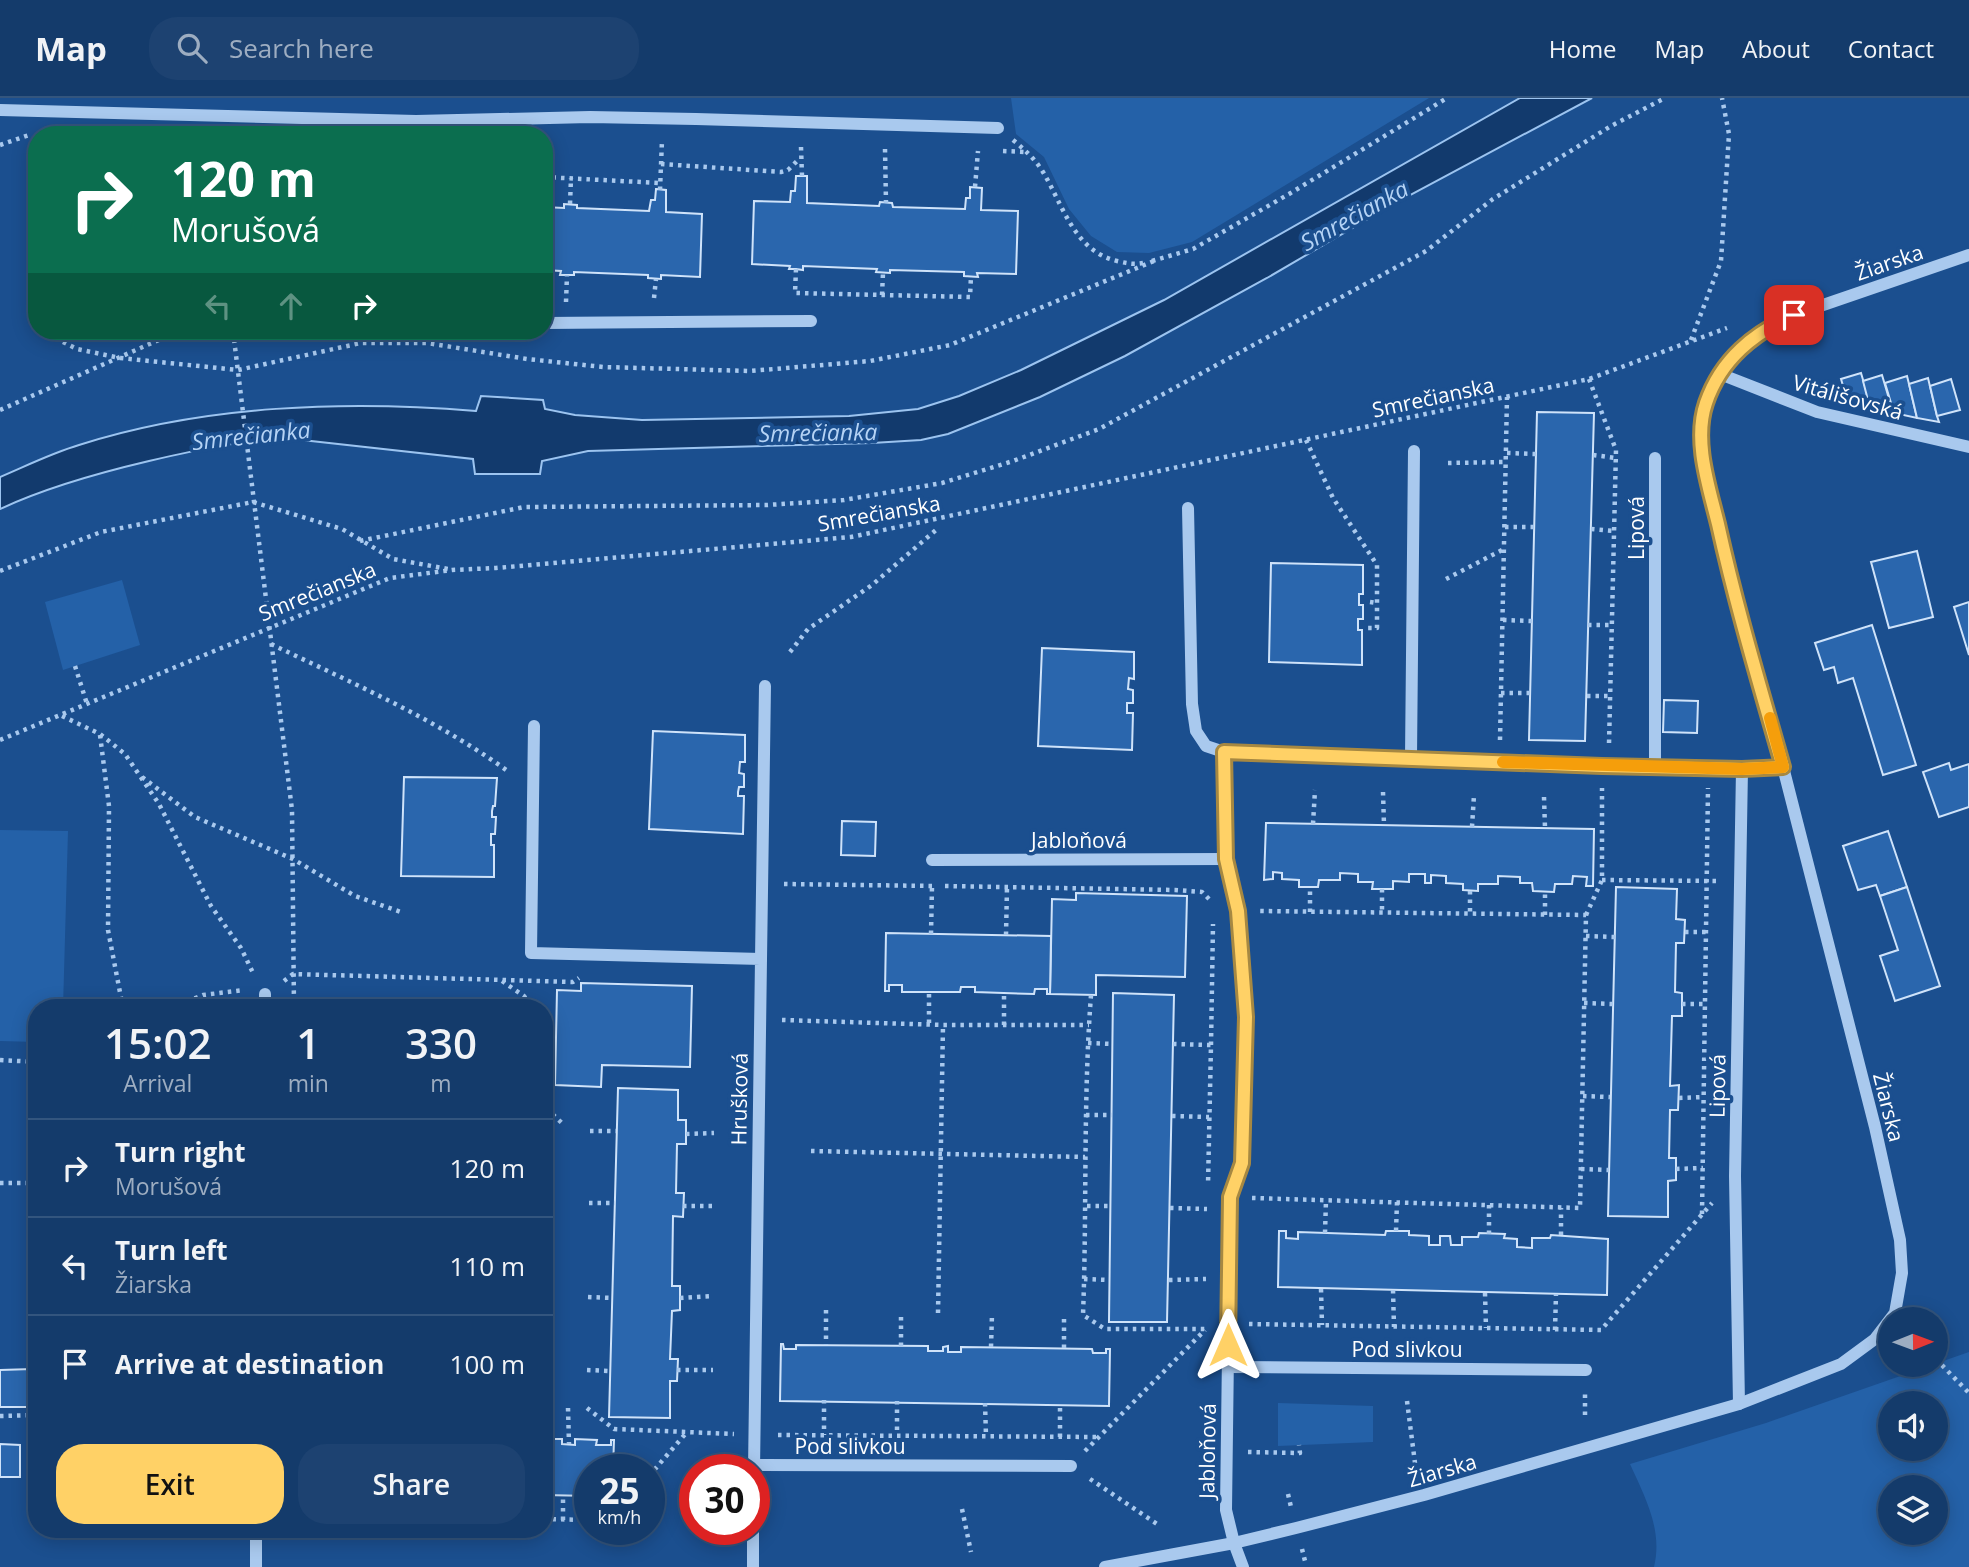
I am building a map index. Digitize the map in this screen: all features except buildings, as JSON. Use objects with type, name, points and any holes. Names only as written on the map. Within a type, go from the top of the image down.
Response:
[{"type":"street","points":[[0,110],[416,121],[663,118],[998,128]]},
{"type":"street","points":[[416,121],[416,126]]},
{"type":"street","name":"Žiarska","points":[[1105,1567],[1234,1543],[1424,1495],[1739,1404],[1841,1364],[1875,1339],[1895,1313],[1902,1273],[1900,1240],[1875,1127],[1783,767],[1727,565],[1704,466],[1702,431],[1706,404],[1720,374],[1749,339],[1794,315],[1969,255]]},
{"type":"street","points":[[553,323],[811,321]]},
{"type":"street","name":"Vitálišovská","points":[[1720,374],[1817,412],[1969,447]]},
{"type":"street","points":[[1411,757],[1414,451]]},
{"type":"street","name":"Lipová","points":[[1655,458],[1655,766]]},
{"type":"street","points":[[1188,508],[1192,704],[1196,731],[1206,746],[1224,752],[1605,766],[1742,769],[1783,767]]},
{"type":"street","name":"Hrušková","points":[[754,1454],[765,686]]},
{"type":"street","points":[[534,726],[531,953],[761,959]]},
{"type":"street","name":"Jabloňová","points":[[1224,752],[1226,859],[1238,911],[1246,1017],[1242,1163],[1230,1197],[1226,1452],[1226,1510],[1243,1567]]},
{"type":"street","name":"Lipová","points":[[1739,1404],[1735,1177],[1742,769]]},
{"type":"street","name":"Jabloňová","points":[[932,860],[1226,859]]},
{"type":"street","points":[[265,994],[265,999]]},
{"type":"street","name":"Pod slivkou","points":[[1228,1367],[1586,1370]]},
{"type":"street","name":"Pod slivkou","points":[[770,1467],[1071,1466]]},
{"type":"street","points":[[256,1538],[256,1567],[264,1567]]},
{"type":"street","points":[[753,1545],[753,1567]]},
{"type":"path","points":[[998,128],[1031,156],[1078,236],[1103,257],[1134,265],[1193,249],[1447,98]]},
{"type":"path","points":[[360,541],[524,507],[766,505],[844,500],[942,482],[1013,461],[1099,429],[1426,251],[1493,199],[1611,126],[1665,98]]},
{"type":"path","points":[[1690,341],[1721,261],[1729,134],[1722,98]]},
{"type":"path","points":[[660,190],[663,118]]},
{"type":"path","points":[[0,145],[28,136]]},
{"type":"path","points":[[885,149],[886,203]]},
{"type":"path","points":[[975,187],[978,151]]},
{"type":"path","points":[[661,164],[781,172],[788,170],[801,158]]},
{"type":"path","points":[[553,177],[660,183]]},
{"type":"path","points":[[570,204],[571,178]]},
{"type":"path","points":[[796,270],[795,293],[970,297],[971,276]]},
{"type":"path","points":[[882,295],[883,273]]},
{"type":"path","points":[[565,306],[567,275]]},
{"type":"path","name":"Smrečianska","points":[[0,740],[390,578],[452,570],[851,537],[1589,379],[1731,326]]},
{"type":"path","points":[[0,410],[159,340]]},
{"type":"path","points":[[234,340],[292,810],[294,999]]},
{"type":"path","points":[[63,342],[77,349],[120,358]]},
{"type":"path","points":[[1230,1197],[1580,1208],[1586,915],[1602,880],[1605,766],[1611,696],[1616,458],[1616,450],[1589,379]]},
{"type":"path","points":[[1499,761],[1507,397]]},
{"type":"path","points":[[1306,440],[1333,498],[1377,565],[1377,628],[1365,628]]},
{"type":"path","points":[[1507,453],[1536,454]]},
{"type":"path","points":[[1592,455],[1616,458]]},
{"type":"path","points":[[1448,463],[1506,462]]},
{"type":"path","points":[[0,571],[101,532],[253,502],[342,529],[393,558],[452,570]]},
{"type":"path","points":[[1505,527],[1534,527]]},
{"type":"path","points":[[1591,529],[1614,531]]},
{"type":"path","points":[[790,652],[808,629],[872,585],[936,530]]},
{"type":"path","points":[[1446,579],[1504,549]]},
{"type":"path","points":[[1370,602],[1377,603]]},
{"type":"path","points":[[1503,620],[1532,621]]},
{"type":"path","points":[[1588,625],[1612,625]]},
{"type":"path","points":[[270,644],[412,712],[490,758],[519,779]]},
{"type":"path","points":[[75,666],[87,704]]},
{"type":"path","points":[[1501,693],[1530,693]]},
{"type":"path","points":[[1587,696],[1611,696]]},
{"type":"path","points":[[61,715],[100,734],[125,754],[159,804],[211,906],[240,948],[265,994]]},
{"type":"path","points":[[100,734],[108,806],[108,930],[120,999]]},
{"type":"path","points":[[1702,1214],[1708,768]]},
{"type":"path","points":[[139,775],[195,817],[293,859],[355,896],[401,912]]},
{"type":"path","points":[[1313,824],[1315,790]]},
{"type":"path","points":[[1384,792],[1384,825]]},
{"type":"path","points":[[1472,827],[1474,795]]},
{"type":"path","points":[[1544,797],[1545,828]]},
{"type":"path","points":[[931,934],[932,860]]},
{"type":"path","points":[[1006,935],[1007,860]]},
{"type":"path","points":[[1602,880],[1740,881]]},
{"type":"path","points":[[762,884],[1193,891],[1202,892],[1213,905]]},
{"type":"path","points":[[1310,887],[1310,912]]},
{"type":"path","points":[[1382,889],[1382,913]]},
{"type":"path","points":[[1470,891],[1471,914]]},
{"type":"path","points":[[1545,892],[1545,915]]},
{"type":"path","points":[[1238,911],[1586,915]]},
{"type":"path","points":[[1170,1208],[1208,1210],[1213,919]]},
{"type":"path","points":[[1685,932],[1706,932]]},
{"type":"path","points":[[1586,936],[1615,937]]},
{"type":"path","points":[[293,974],[340,975]]},
{"type":"path","points":[[500,980],[526,999]]},
{"type":"path","points":[[193,999],[203,995],[241,990],[265,994]]},
{"type":"path","points":[[929,992],[929,1023]]},
{"type":"path","points":[[1004,993],[1004,1025]]},
{"type":"path","points":[[1091,995],[1083,1315],[1105,1329],[1205,1329]]},
{"type":"path","points":[[1584,1003],[1613,1004]]},
{"type":"path","points":[[1682,1004],[1705,1004]]},
{"type":"path","points":[[760,1020],[943,1025],[1089,1025]]},
{"type":"path","points":[[938,1312],[943,1025]]},
{"type":"path","points":[[1088,1043],[1113,1044]]},
{"type":"path","points":[[1174,1044],[1211,1045]]},
{"type":"path","points":[[0,1060],[28,1062]]},
{"type":"path","points":[[1583,1096],[1611,1097]]},
{"type":"path","points":[[1679,1098],[1704,1097]]},
{"type":"path","points":[[553,1115],[564,1125]]},
{"type":"path","points":[[1086,1115],[1112,1115]]},
{"type":"path","points":[[1172,1115],[1209,1117]]},
{"type":"path","points":[[590,1131],[616,1131]]},
{"type":"path","points":[[686,1134],[714,1133]]},
{"type":"path","points":[[811,1151],[1085,1157]]},
{"type":"path","points":[[1676,1169],[1703,1168]]},
{"type":"path","points":[[1581,1169],[1609,1170]]},
{"type":"path","points":[[1228,1324],[1601,1330],[1735,1177]]},
{"type":"path","points":[[0,1183],[28,1183]]},
{"type":"path","points":[[1325,1233],[1326,1200]]},
{"type":"path","points":[[1396,1231],[1397,1202]]},
{"type":"path","points":[[589,1203],[615,1203]]},
{"type":"path","points":[[1489,1205],[1489,1234]]},
{"type":"path","points":[[683,1206],[714,1206]]},
{"type":"path","points":[[1086,1206],[1110,1206]]},
{"type":"path","points":[[1561,1208],[1561,1235]]},
{"type":"path","points":[[1206,1292],[1207,1265]]},
{"type":"path","points":[[1084,1279],[1110,1280]]},
{"type":"path","points":[[1169,1279],[1207,1279]]},
{"type":"path","points":[[1321,1289],[1322,1325]]},
{"type":"path","points":[[1393,1290],[1394,1326]]},
{"type":"path","points":[[1485,1293],[1486,1328]]},
{"type":"path","points":[[1555,1330],[1556,1294]]},
{"type":"path","points":[[680,1298],[713,1296]]},
{"type":"path","points":[[588,1297],[612,1298]]},
{"type":"path","points":[[826,1310],[826,1345]]},
{"type":"path","points":[[901,1312],[901,1346]]},
{"type":"path","points":[[991,1347],[992,1314]]},
{"type":"path","points":[[1064,1315],[1064,1348]]},
{"type":"path","points":[[1157,1524],[1071,1466],[1205,1329],[1206,1317]]},
{"type":"path","points":[[587,1370],[610,1371]]},
{"type":"path","points":[[677,1370],[713,1370]]},
{"type":"path","points":[[1948,1371],[1969,1393]]},
{"type":"path","points":[[824,1400],[824,1435]]},
{"type":"path","points":[[897,1401],[897,1436]]},
{"type":"path","points":[[1407,1402],[1415,1463]]},
{"type":"path","points":[[985,1403],[986,1436]]},
{"type":"path","points":[[1060,1405],[1060,1437]]},
{"type":"path","points":[[568,1408],[569,1444]]},
{"type":"path","points":[[587,1408],[614,1429],[755,1435],[1099,1437]]},
{"type":"path","points":[[0,1416],[28,1415]]},
{"type":"path","points":[[665,1457],[687,1432]]},
{"type":"path","points":[[1226,1452],[1300,1452],[1299,1445]]},
{"type":"path","points":[[563,1495],[563,1520]]},
{"type":"path","points":[[962,1509],[971,1552]]},
{"type":"path","points":[[553,1519],[574,1520]]},
{"type":"shaded area","points":[[1011,98],[1429,98],[1192,242],[1149,253],[1117,252],[1091,236],[1069,209],[1044,157],[1016,134]]},
{"type":"shaded area","points":[[122,580],[140,645],[63,670],[45,602]]},
{"type":"shaded area","points":[[0,830],[68,831],[63,999],[28,999],[28,1042],[0,1041]]},
{"type":"shaded area","points":[[1969,1352],[1969,1567],[1654,1567],[1656,1540],[1651,1514],[1630,1464],[1766,1423],[1898,1377],[1948,1377],[1948,1359]]},
{"type":"shaded area","points":[[1278,1403],[1373,1406],[1373,1442],[1278,1446]]},
{"type":"water","name":"Smrečianka","points":[[1520,98],[1592,98],[1397,202],[1125,356],[1040,397],[948,434],[921,440],[872,443],[588,451],[542,461],[540,474],[475,474],[473,459],[293,439],[256,441],[202,449],[111,470],[54,487],[0,509],[0,477],[39,460],[69,448],[127,432],[226,414],[327,406],[476,411],[481,396],[543,400],[545,409],[575,415],[642,420],[849,416],[918,409],[959,396],[1021,370],[1164,300]]},
{"type":"slow traffic","points":[[1503,762],[1742,769],[1783,767],[1770,718]]},
{"type":"route","points":[[1228,1345],[1230,1197],[1242,1163],[1246,1017],[1238,911],[1226,859],[1224,752],[1602,766],[1742,769],[1783,767],[1727,565],[1704,466],[1702,431],[1706,404],[1720,374],[1733,356],[1749,339],[1794,315]]}]
